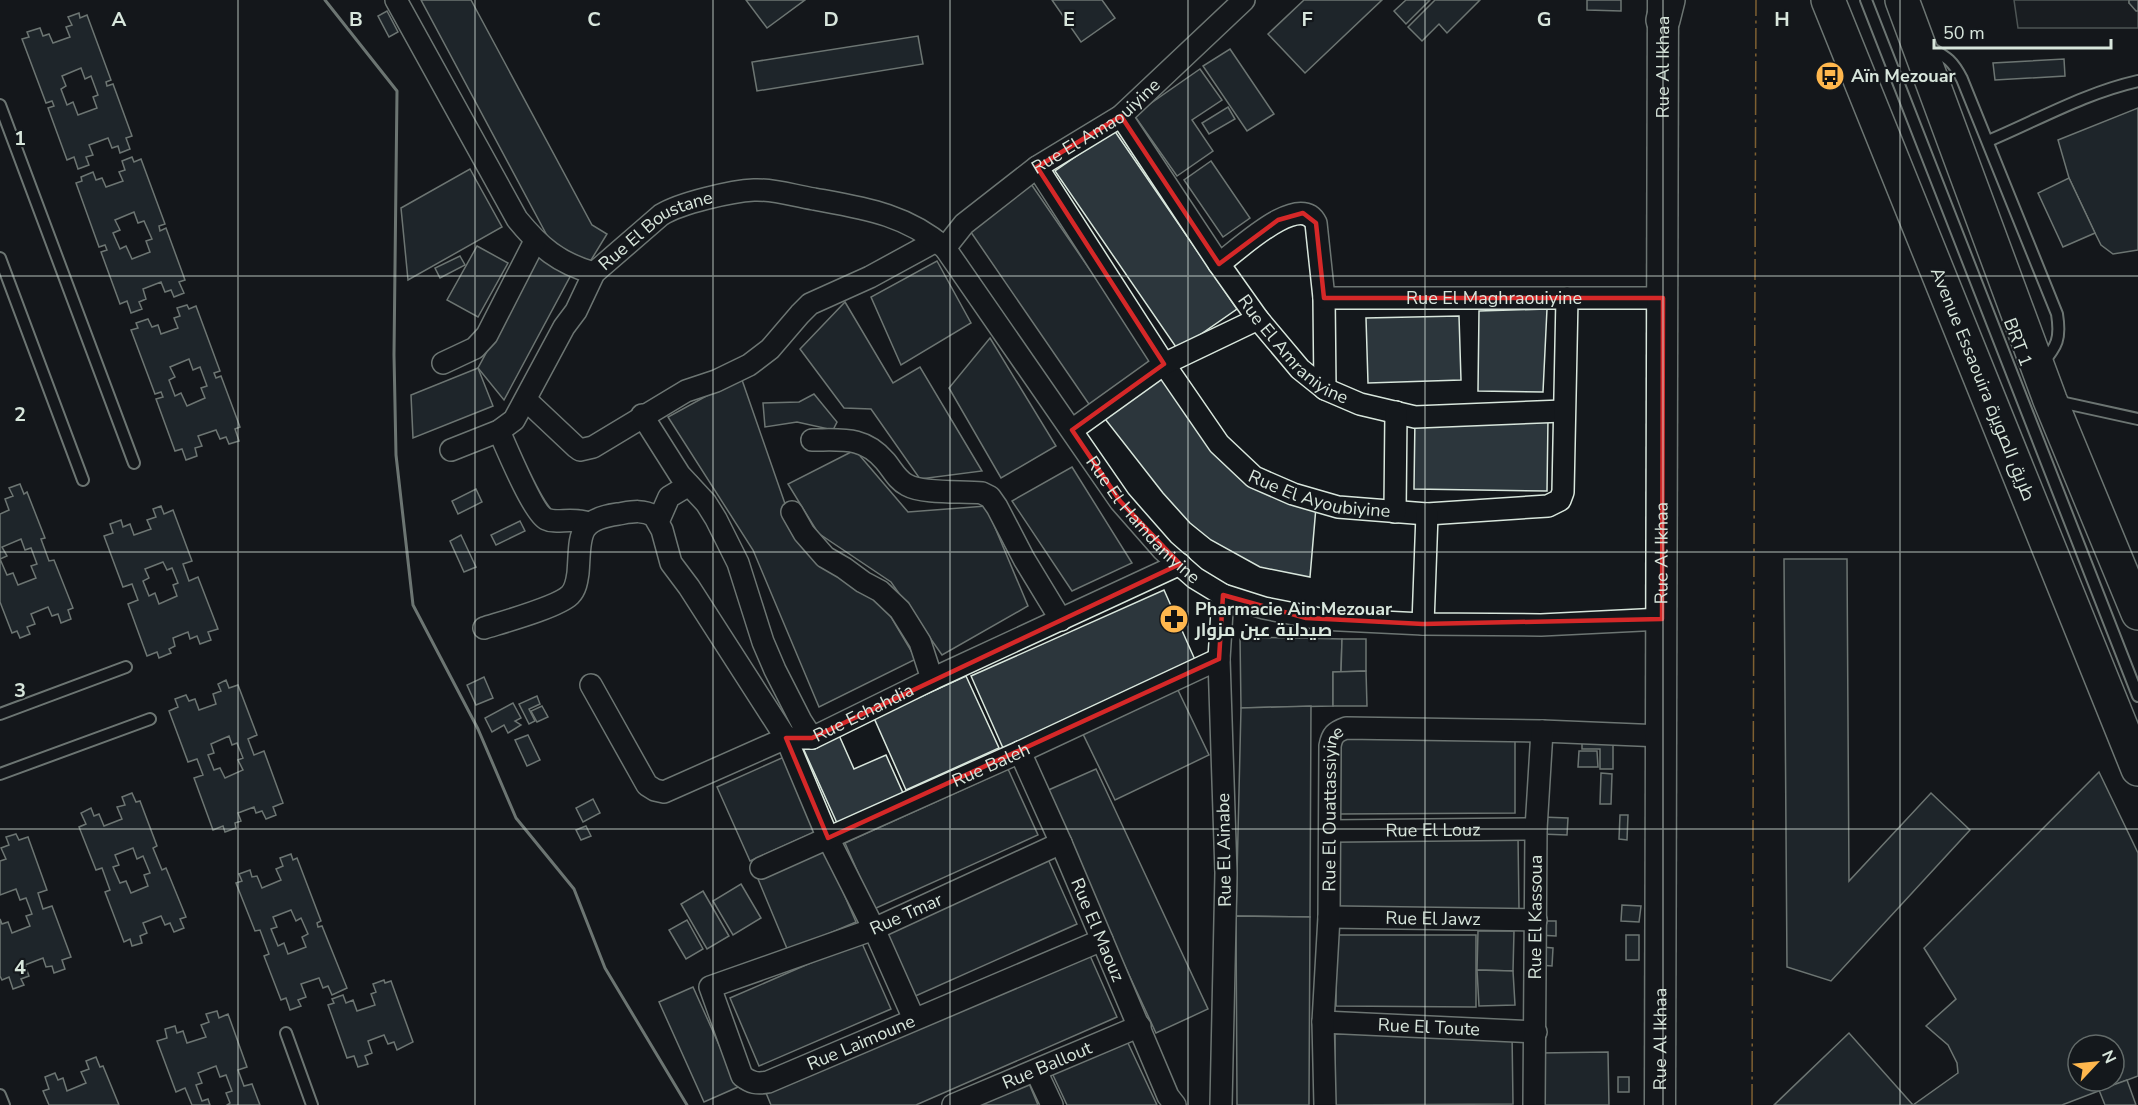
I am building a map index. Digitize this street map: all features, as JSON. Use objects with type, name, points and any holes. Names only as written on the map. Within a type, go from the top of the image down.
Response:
[{"type":"main road","name":"Avenue Essaouira طريق الصويرة","points":[[1828,0],[2138,769]]},
{"type":"main road","points":[[1902,0],[2040,367],[2050,400],[2137,605]]},
{"type":"street","points":[[396,0],[517,219],[535,241],[556,257],[594,273]]},
{"type":"street","name":"Rue El Amaouiyine","points":[[941,245],[1037,167],[1121,116],[1244,0]]},
{"type":"street","name":"Rue Al Ikhaa","points":[[1660,1105],[1665,7]]},
{"type":"street","name":"Rue El Amraniyine","points":[[1121,116],[1258,319],[1300,369],[1324,389],[1360,404],[1414,417],[1563,411]]},
{"type":"street","name":"Rue El Ayoubiyine","points":[[1037,167],[1164,364],[1219,444],[1254,477],[1293,495],[1338,507],[1427,514],[1548,506],[1560,500],[1563,492],[1567,298]]},
{"type":"street","name":"Rue El Boustane","points":[[451,450],[499,431],[514,420],[564,327],[576,310],[594,273],[665,213],[706,199],[753,190],[786,193],[886,213],[941,245]]},
{"type":"street","points":[[1219,264],[1278,220],[1292,214],[1310,214],[1316,223],[1324,298],[1324,389]]},
{"type":"street","points":[[443,363],[476,348],[487,335],[535,241]]},
{"type":"street","points":[[526,399],[580,450],[592,447],[642,415],[686,391],[716,381],[749,365],[770,350],[810,304],[941,245]]},
{"type":"street","name":"Rue El Hamdaniyine","points":[[941,245],[1120,501],[1163,550],[1195,578],[1223,595],[1306,618],[1423,624],[1541,625],[1662,619]]},
{"type":"street","name":"Rue El Maghraouiyine","points":[[1324,298],[1663,298]]},
{"type":"street","points":[[1072,430],[1164,364],[1258,319]]},
{"type":"street","points":[[1395,512],[1396,412]]},
{"type":"street","points":[[642,415],[680,476],[706,503],[728,541],[738,563],[763,642],[801,721],[812,738]]},
{"type":"street","points":[[499,431],[543,518],[552,521],[572,519],[588,523],[608,515],[639,510],[654,516],[671,563],[690,586],[786,738],[828,838],[874,929],[914,1019]]},
{"type":"street","points":[[812,440],[851,441],[866,444],[884,460],[904,484],[916,489],[982,493],[990,497],[1061,620]]},
{"type":"street","points":[[658,522],[669,498],[689,485]]},
{"type":"street","points":[[792,512],[804,533],[825,557],[880,591],[900,610],[920,642],[932,679]]},
{"type":"street","points":[[1423,624],[1427,514]]},
{"type":"street","points":[[484,628],[549,606],[572,594],[576,583],[582,534],[588,523]]},
{"type":"street","name":"Rue Echahdia","points":[[591,685],[647,784],[655,790],[664,792],[786,738],[812,738],[932,679],[1180,564]]},
{"type":"street","name":"Rue El Ainabe","points":[[1221,1105],[1226,873],[1219,660],[1223,595]]},
{"type":"street","name":"Rue Baleh","points":[[761,868],[1219,660]]},
{"type":"street","name":"Rue El Ouattassiyine","points":[[1325,1105],[1323,1022],[1329,917],[1330,746],[1332,735],[1346,728],[1542,731],[1662,736]]},
{"type":"street","name":"Rue El Kassoua","points":[[1534,1105],[1536,829],[1542,731]]},
{"type":"street","name":"Rue El Maouz","points":[[1020,752],[1140,1026],[1168,1096],[1175,1105]]},
{"type":"street","name":"Rue El Louz","points":[[1331,831],[1536,829]]},
{"type":"street","name":"Rue Tmar","points":[[747,973],[874,929],[1061,843]]},
{"type":"street","name":"Rue El Jawz","points":[[1329,917],[1536,920]]},
{"type":"street","name":"Rue Laimoune","points":[[747,973],[710,987],[742,1076],[750,1082],[759,1083],[768,1082],[1102,940]]},
{"type":"street","name":"Rue El Toute","points":[[1323,1022],[1536,1032]]},
{"type":"street","name":"Rue Ballout","points":[[953,1105],[1140,1026]]},
{"type":"street","points":[[1036,1071],[1052,1105]]},
{"type":"lane","name":"BRT 1","points":[[1866,0],[2138,696]]},
{"type":"lane","points":[[1917,41],[1941,52],[1957,68],[2056,314],[2058,342],[2040,367]]},
{"type":"lane","points":[[1988,141],[2071,102],[2118,85],[2138,81]]},
{"type":"lane","points":[[0,105],[134,463]]},
{"type":"lane","points":[[0,258],[82,480]]},
{"type":"lane","points":[[2050,400],[2138,419]]},
{"type":"lane","points":[[0,714],[126,667]]},
{"type":"lane","points":[[0,774],[150,719]]},
{"type":"lane","points":[[286,1033],[312,1105]]},
{"type":"lane","points":[[0,1095],[4,1105]]},
{"type":"highlighted area","points":[[1121,116],[1219,264],[1278,220],[1303,213],[1316,223],[1324,298],[1663,298],[1662,619],[1423,624],[1306,618],[1223,595],[1219,659],[828,838],[786,738],[812,738],[1180,564],[1120,501],[1072,430],[1164,364],[1037,167]]},
{"type":"shaded area","points":[[2014,0],[2129,0],[2129,3],[2138,4],[2138,28],[2018,28]]},
{"type":"building","points":[[421,0],[471,0],[592,225],[607,234],[588,265],[551,243]]},
{"type":"building","points":[[746,0],[805,0],[767,28]]},
{"type":"building","points":[[1052,0],[1102,0],[1115,18],[1081,42]]},
{"type":"building","points":[[1304,0],[1382,0],[1305,73],[1268,34]]},
{"type":"building","points":[[1406,0],[1430,0],[1406,24],[1394,11]]},
{"type":"building","points":[[1435,0],[1480,0],[1447,33],[1439,24],[1422,41],[1408,27]]},
{"type":"building","points":[[1587,0],[1621,0],[1621,11],[1587,10]]},
{"type":"building","points":[[2129,0],[2138,0],[2138,11],[2129,3]]},
{"type":"building","points":[[387,11],[398,32],[389,37],[378,16]]},
{"type":"building","points":[[79,13],[80,18],[87,15],[111,80],[106,82],[107,86],[113,84],[132,136],[126,138],[130,149],[120,153],[118,146],[112,148],[108,138],[89,145],[93,155],[86,157],[89,165],[78,169],[74,157],[67,160],[48,108],[54,106],[52,101],[46,103],[22,39],[29,37],[27,32],[40,28],[43,36],[49,34],[53,43],[70,37],[66,27],[72,25],[68,17]],"holes":[[[81,68],[85,79],[91,76],[98,95],[93,97],[97,108],[78,115],[73,102],[67,105],[61,89],[66,86],[62,76]]]},
{"type":"building","points":[[918,36],[923,64],[757,91],[752,62]]},
{"type":"building","points":[[1230,49],[1274,114],[1247,131],[1203,66]]},
{"type":"building","points":[[2064,59],[2065,76],[1995,80],[1993,63]]},
{"type":"building","points":[[1200,69],[1222,100],[1192,120],[1213,151],[1177,176],[1134,115]]},
{"type":"building","points":[[1228,107],[1235,119],[1209,134],[1202,123]]},
{"type":"building","points":[[2138,108],[2138,250],[2113,254],[2101,245],[2095,233],[2069,178],[2058,140]]},
{"type":"building","points":[[1114,130],[1237,309],[1178,350],[1055,171]]},
{"type":"building","points":[[132,157],[134,162],[141,159],[165,224],[159,226],[160,231],[166,228],[185,280],[179,282],[184,293],[174,297],[171,290],[165,292],[161,282],[143,289],[146,299],[139,302],[142,309],[131,313],[127,301],[120,304],[101,252],[107,250],[105,245],[99,247],[76,183],[82,181],[81,177],[93,172],[96,180],[102,178],[106,187],[123,181],[119,172],[125,170],[122,161]],"holes":[[[134,212],[138,223],[144,221],[152,239],[146,241],[150,252],[132,259],[126,246],[120,249],[113,233],[120,230],[115,220]]]},
{"type":"building","points":[[1211,161],[1250,218],[1223,237],[1184,180]]},
{"type":"building","points":[[470,169],[502,227],[408,280],[401,208]]},
{"type":"building","points":[[2069,178],[2095,233],[2063,247],[2038,193]]},
{"type":"building","points":[[1029,181],[1156,366],[1093,410],[966,225]]},
{"type":"building","points":[[477,246],[508,263],[478,317],[447,300]]},
{"type":"building","points":[[539,255],[572,273],[504,400],[478,368]]},
{"type":"building","points":[[460,256],[465,265],[440,278],[435,268]]},
{"type":"building","points":[[937,261],[971,323],[901,365],[871,297]]},
{"type":"building","points":[[845,302],[893,383],[920,367],[982,471],[920,479],[871,409],[844,408],[800,349]]},
{"type":"building","points":[[187,305],[189,309],[196,306],[220,371],[214,373],[216,378],[221,376],[240,427],[235,429],[239,441],[229,444],[226,437],[220,439],[216,430],[198,436],[202,446],[195,448],[197,456],[186,460],[182,449],[175,451],[156,399],[163,397],[161,392],[155,394],[131,330],[138,328],[136,323],[148,319],[152,327],[158,325],[161,334],[178,328],[174,318],[180,316],[177,308]],"holes":[[[189,359],[193,370],[200,367],[207,386],[201,388],[205,398],[187,406],[181,393],[175,396],[169,380],[175,377],[170,367]]]},
{"type":"building","points":[[1547,309],[1543,392],[1478,391],[1479,311]]},
{"type":"building","points":[[1459,316],[1461,380],[1368,383],[1366,318]]},
{"type":"building","points":[[990,338],[1056,446],[1001,478],[949,388]]},
{"type":"building","points":[[478,368],[493,406],[413,438],[411,395]]},
{"type":"building","points":[[1163,373],[1286,499],[1316,507],[1310,577],[1260,567],[1211,540],[1190,523],[1163,493],[1102,415]]},
{"type":"building","points":[[741,377],[791,521],[884,605],[916,659],[819,707],[753,550],[668,417]]},
{"type":"building","points":[[814,394],[837,422],[833,430],[797,422],[765,427],[763,403],[799,402]]},
{"type":"building","points":[[1415,417],[1548,418],[1547,491],[1414,489]]},
{"type":"building","points":[[855,450],[908,512],[986,506],[1028,606],[942,655],[891,582],[818,533],[788,484]]},
{"type":"building","points":[[1072,467],[1132,563],[1072,591],[1012,501]]},
{"type":"building","points":[[20,484],[24,494],[27,492],[45,538],[41,539],[49,561],[54,560],[73,608],[68,610],[71,619],[61,623],[58,614],[52,616],[48,607],[31,614],[35,624],[27,627],[30,634],[20,638],[17,631],[12,633],[0,602],[0,559],[0,514],[9,510],[5,499],[13,496],[9,488]],"holes":[[[21,539],[25,550],[31,548],[37,564],[31,566],[36,578],[18,585],[13,573],[7,575],[0,559],[7,556],[2,547]]]},
{"type":"building","points":[[476,489],[482,502],[458,514],[452,501]]},
{"type":"building","points":[[161,506],[164,514],[173,510],[192,561],[183,564],[189,581],[198,577],[218,629],[208,632],[211,640],[200,644],[197,636],[190,639],[188,632],[173,638],[175,646],[169,649],[171,653],[159,658],[157,652],[147,656],[128,604],[138,600],[132,584],[123,587],[104,536],[113,533],[110,524],[121,520],[123,527],[130,524],[134,535],[151,529],[147,520],[156,517],[153,509]],"holes":[[[163,562],[167,570],[172,568],[178,583],[173,585],[177,596],[159,604],[155,593],[149,596],[143,581],[149,578],[145,569]]]},
{"type":"building","points":[[520,521],[525,531],[496,545],[491,535]]},
{"type":"building","points":[[461,535],[476,567],[464,572],[450,541]]},
{"type":"building","points":[[1784,559],[1847,559],[1849,881],[1931,793],[1970,830],[1831,981],[1787,967]]},
{"type":"building","points":[[1164,590],[1196,662],[1003,748],[971,676]]},
{"type":"building","points":[[1240,637],[1342,639],[1341,672],[1333,672],[1333,706],[1241,708]]},
{"type":"building","points":[[1342,639],[1366,639],[1366,671],[1341,672]]},
{"type":"building","points":[[1366,671],[1367,706],[1333,706],[1333,672]]},
{"type":"building","points":[[966,676],[999,748],[906,790],[874,718]]},
{"type":"building","points":[[484,677],[493,698],[476,705],[467,685]]},
{"type":"building","points":[[226,680],[229,688],[238,685],[257,735],[248,739],[254,755],[264,751],[283,803],[273,807],[276,815],[266,819],[262,811],[256,813],[254,807],[238,813],[241,821],[235,823],[236,828],[225,832],[223,826],[213,830],[194,778],[203,775],[197,759],[188,762],[169,711],[178,707],[175,699],[186,695],[189,701],[195,699],[199,710],[216,704],[213,694],[221,691],[218,684]],"holes":[[[229,736],[232,745],[237,743],[243,758],[238,760],[243,770],[225,778],[220,768],[214,770],[208,755],[214,753],[211,744]]]},
{"type":"building","points":[[1176,686],[1209,755],[1115,800],[1082,732]]},
{"type":"building","points":[[537,696],[540,704],[529,709],[535,721],[529,724],[519,704]]},
{"type":"building","points":[[513,703],[521,718],[515,721],[521,725],[508,733],[504,725],[492,732],[485,718]]},
{"type":"building","points":[[542,706],[548,717],[537,722],[531,711]]},
{"type":"building","points":[[1311,706],[1310,917],[1236,916],[1241,708]]},
{"type":"building","points":[[838,733],[854,769],[886,755],[903,793],[837,823],[803,748]]},
{"type":"building","points":[[528,735],[540,760],[527,766],[515,740]]},
{"type":"building","points":[[1515,738],[1515,813],[1339,814],[1339,739]]},
{"type":"building","points":[[1582,738],[1613,738],[1613,769],[1600,769],[1600,749],[1582,749]]},
{"type":"building","points":[[1579,751],[1597,751],[1598,767],[1578,767]]},
{"type":"building","points":[[784,757],[817,831],[750,861],[717,787]]},
{"type":"building","points":[[1008,769],[1038,835],[874,909],[845,843]]},
{"type":"building","points":[[1096,769],[1208,1009],[1156,1033],[1044,792]]},
{"type":"building","points":[[2099,772],[2138,853],[2138,1076],[2126,1081],[2126,1033],[2066,1033],[2066,1093],[2093,1093],[2062,1105],[1913,1105],[1958,1073],[1957,1063],[1948,1045],[1926,1026],[1956,999],[1924,948]]},
{"type":"building","points":[[1601,773],[1612,774],[1611,804],[1600,804]]},
{"type":"building","points":[[132,793],[136,802],[140,801],[157,846],[153,848],[162,870],[166,868],[186,917],[180,919],[184,928],[174,932],[170,923],[165,925],[161,916],[143,923],[147,933],[140,936],[142,943],[132,946],[130,939],[124,942],[105,892],[110,890],[102,868],[96,870],[79,827],[86,824],[81,813],[91,808],[94,816],[99,814],[104,826],[122,819],[117,807],[125,805],[122,797]],"holes":[[[133,848],[137,859],[143,856],[150,873],[144,875],[148,886],[131,893],[126,881],[120,883],[113,867],[119,865],[115,855]]]},
{"type":"building","points":[[593,799],[600,813],[583,822],[576,808]]},
{"type":"building","points":[[1620,815],[1628,815],[1627,840],[1619,839]]},
{"type":"building","points":[[1541,817],[1568,818],[1567,835],[1541,834]]},
{"type":"building","points":[[586,826],[591,836],[581,840],[576,830]]},
{"type":"building","points":[[16,834],[19,840],[28,837],[47,890],[38,893],[43,909],[52,906],[71,957],[62,960],[65,969],[54,973],[52,966],[46,967],[43,958],[25,965],[29,976],[21,979],[24,985],[13,989],[9,977],[2,980],[0,976],[0,919],[2,924],[8,922],[12,933],[30,926],[26,916],[32,914],[26,898],[20,900],[16,889],[0,895],[0,861],[6,859],[1,848],[9,845],[6,837]]},
{"type":"building","points":[[1518,836],[1519,909],[1338,910],[1337,837]]},
{"type":"building","points":[[825,850],[856,922],[788,951],[758,879]]},
{"type":"building","points":[[291,854],[293,860],[297,858],[321,921],[317,923],[318,927],[322,926],[347,988],[332,995],[328,986],[323,988],[319,978],[301,984],[306,997],[298,1000],[301,1006],[290,1010],[286,998],[281,1000],[264,956],[269,954],[260,930],[255,931],[236,883],[242,881],[239,874],[250,870],[252,877],[257,876],[262,888],[281,880],[276,869],[283,866],[280,858]],"holes":[[[291,910],[296,921],[301,918],[308,934],[302,937],[306,947],[288,954],[284,943],[278,946],[271,929],[277,927],[273,917]]]},
{"type":"building","points":[[1048,859],[1077,924],[911,998],[882,932]]},
{"type":"building","points":[[741,884],[761,918],[733,935],[713,901]]},
{"type":"building","points":[[703,891],[729,936],[707,949],[681,904]]},
{"type":"building","points":[[1622,905],[1641,906],[1639,922],[1621,921]]},
{"type":"building","points":[[1236,916],[1310,917],[1309,1105],[1237,1105]]},
{"type":"building","points":[[687,920],[703,949],[686,959],[669,930]]},
{"type":"building","points":[[1539,921],[1556,921],[1556,936],[1538,935]]},
{"type":"building","points":[[1478,931],[1514,931],[1513,971],[1477,970]]},
{"type":"building","points":[[1336,935],[1476,935],[1476,1007],[1336,1006]]},
{"type":"building","points":[[1626,935],[1639,935],[1639,960],[1626,960]]},
{"type":"building","points":[[861,941],[891,1009],[759,1066],[730,998]]},
{"type":"building","points":[[1542,947],[1553,948],[1552,966],[1540,965]]},
{"type":"building","points":[[1088,951],[1117,1017],[916,1105],[771,1105],[766,1093]]},
{"type":"building","points":[[1477,970],[1513,971],[1515,1005],[1479,1006]]},
{"type":"building","points":[[384,980],[385,983],[391,981],[413,1042],[397,1050],[394,1042],[388,1044],[384,1035],[368,1041],[372,1053],[365,1056],[368,1064],[358,1067],[354,1056],[347,1058],[328,1005],[334,1003],[332,999],[343,995],[346,1003],[353,1000],[357,1011],[375,1005],[371,994],[376,992],[373,984]]},
{"type":"building","points":[[693,987],[738,1087],[704,1102],[659,1002]]},
{"type":"building","points":[[217,1011],[219,1018],[228,1014],[247,1067],[238,1070],[244,1086],[252,1084],[260,1105],[227,1105],[230,1103],[226,1093],[232,1091],[226,1075],[220,1077],[216,1066],[198,1073],[202,1083],[196,1085],[202,1101],[208,1099],[210,1105],[192,1105],[185,1088],[176,1092],[157,1041],[167,1038],[165,1029],[175,1026],[177,1033],[183,1031],[187,1043],[206,1037],[201,1025],[209,1022],[206,1014]]},
{"type":"building","points":[[1512,1033],[1513,1104],[1335,1105],[1335,1034]]},
{"type":"building","points":[[1849,1033],[1913,1105],[1774,1105]]},
{"type":"building","points":[[1127,1041],[1157,1105],[1067,1105],[1052,1073]]},
{"type":"building","points":[[1608,1052],[1609,1105],[1540,1105],[1540,1053]]},
{"type":"building","points":[[96,1057],[100,1067],[103,1066],[119,1105],[49,1105],[43,1091],[49,1089],[45,1077],[55,1073],[58,1080],[63,1078],[67,1091],[86,1083],[81,1072],[89,1069],[86,1061]]},
{"type":"building","points":[[1618,1077],[1629,1077],[1629,1092],[1618,1092]]},
{"type":"building","points":[[2126,1080],[2136,1105],[2105,1105],[2100,1093],[2126,1093]]},
{"type":"building","points":[[1028,1081],[1038,1105],[973,1105]]},
{"type":"wall","points":[[325,0],[397,91],[394,355],[396,455],[413,605],[478,729],[516,818],[574,889],[605,968],[687,1105]]},
{"type":"power","points":[[1752,1105],[1756,0]]},
{"type":"place","name":"Aïn Mezouar","points":[[1830,76]]},
{"type":"place","name":"Pharmacie Ain Mezouar صيدلية عين مزوار","points":[[1174,619]]}]
